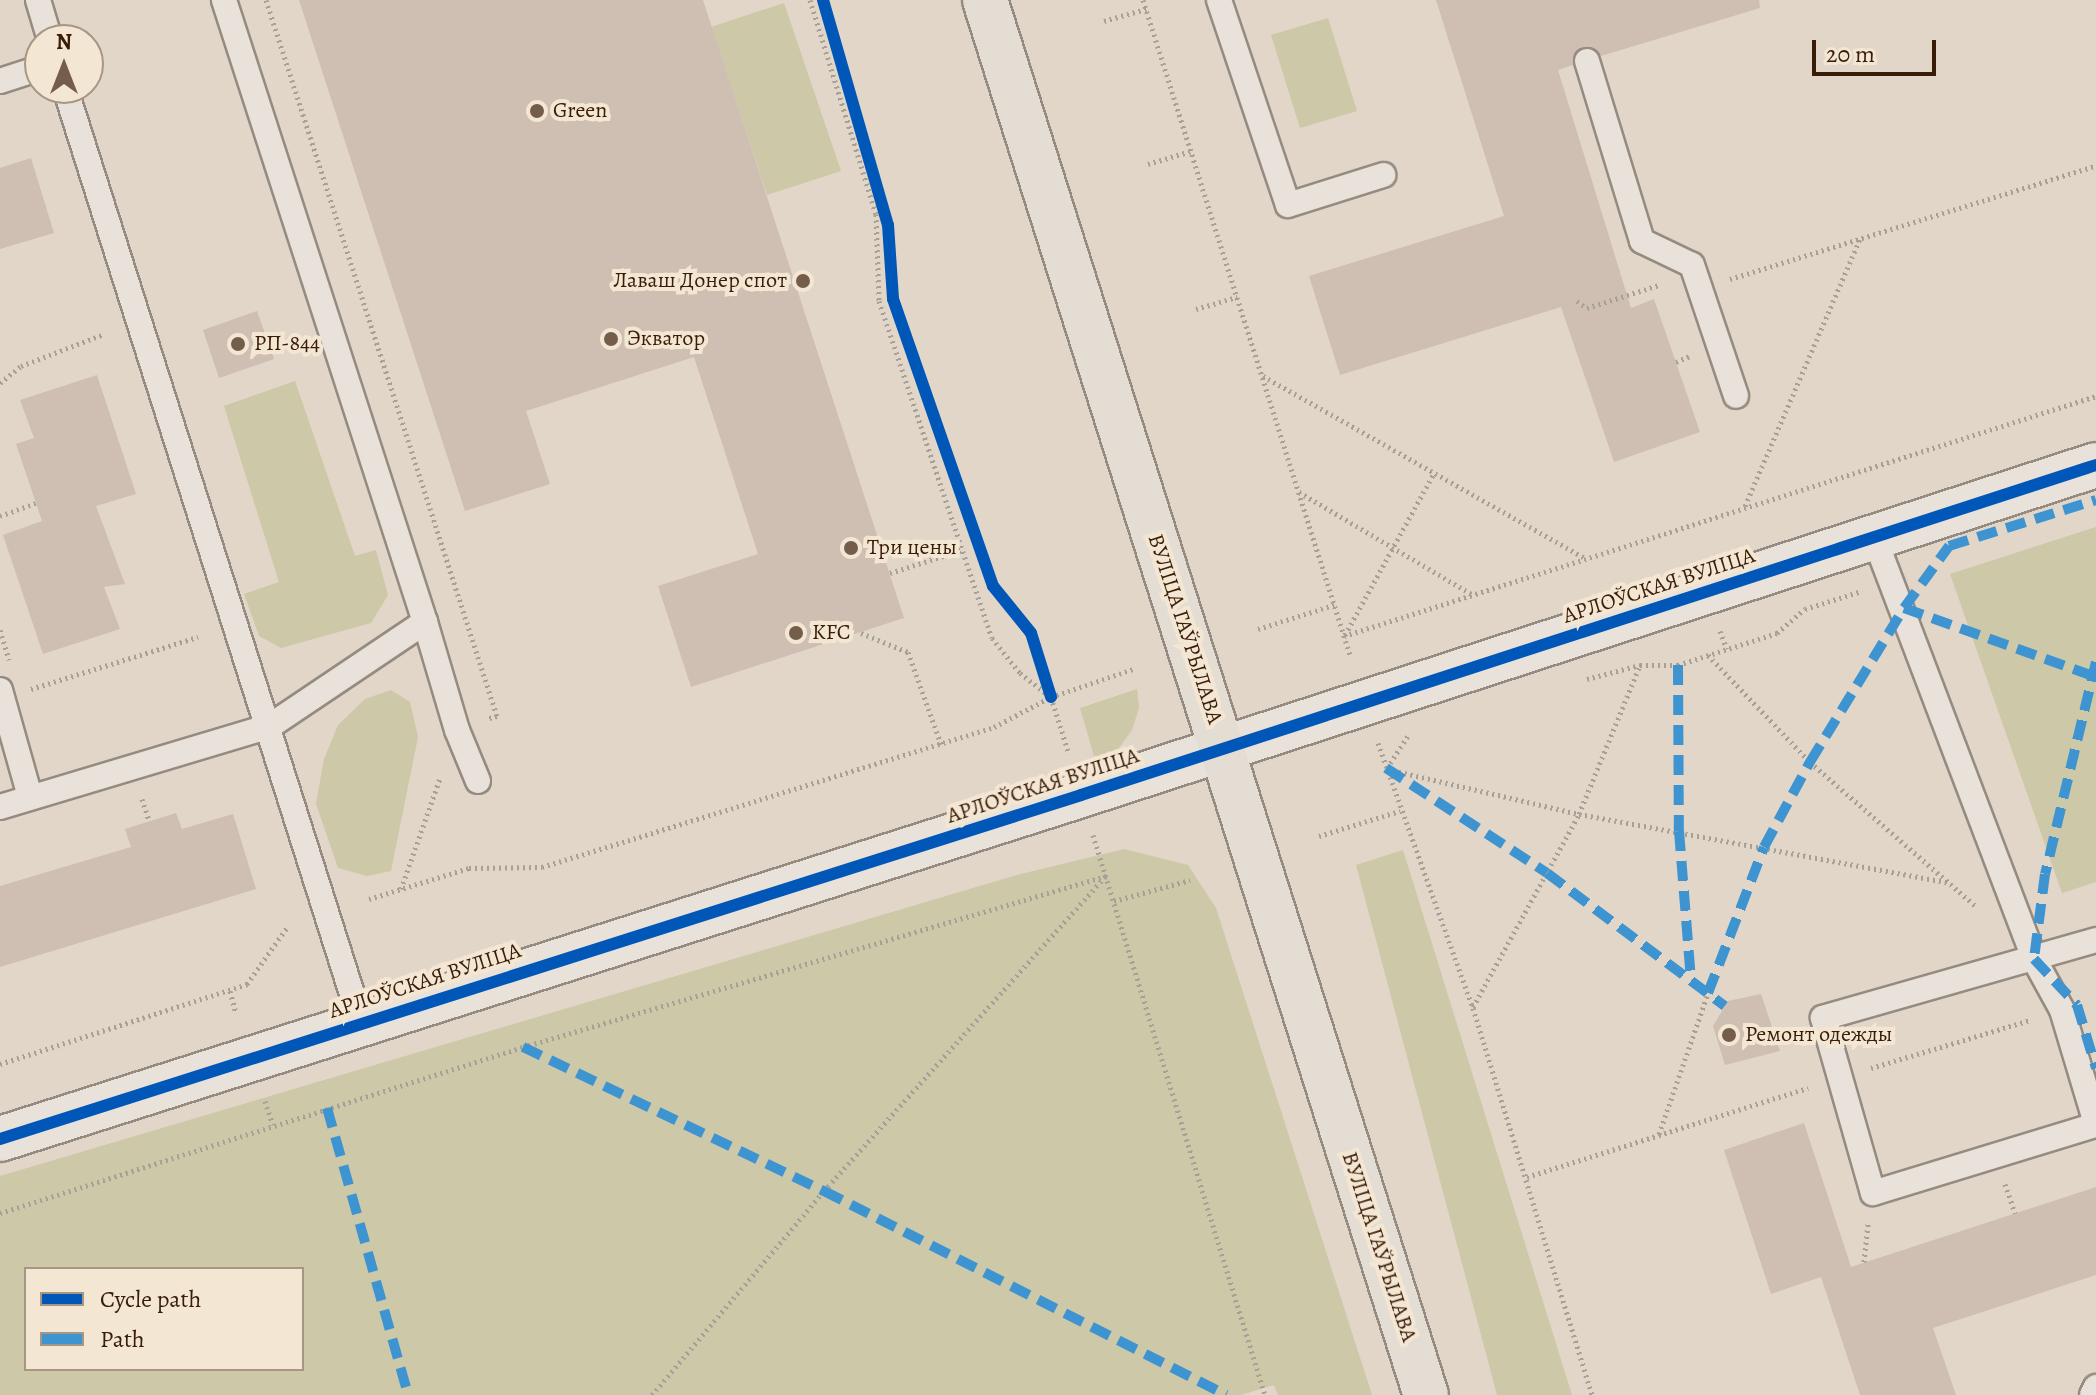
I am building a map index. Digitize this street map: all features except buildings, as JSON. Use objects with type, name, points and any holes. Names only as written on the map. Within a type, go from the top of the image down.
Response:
[{"type":"main road","name":"ВУЛІЦА ГАЎРЫЛАВА","points":[[985,0],[1426,1395]]},
{"type":"street","name":"АРЛОЎСКАЯ ВУЛІЦА","points":[[0,1139],[1223,749],[2096,465]]},
{"type":"lane","points":[[38,0],[45,24]]},
{"type":"lane","points":[[224,0],[457,730],[478,781]]},
{"type":"lane","points":[[1219,0],[1288,205],[1383,175]]},
{"type":"lane","points":[[1587,61],[1642,241],[1692,265],[1736,396]]},
{"type":"lane","points":[[0,81],[24,73]]},
{"type":"lane","points":[[70,104],[270,726],[361,1022]]},
{"type":"lane","points":[[1874,537],[1904,608],[2034,959],[2062,1010],[2096,1124],[1873,1193],[1823,1018],[2034,959],[2096,940]]},
{"type":"lane","points":[[0,807],[270,726],[425,622]]},
{"type":"lane","points":[[1,693],[30,797]]},
{"type":"lane","points":[[2092,1395],[2096,1387]]},
{"type":"path","points":[[810,0],[876,214],[879,301],[992,638],[1020,673],[1051,697]]},
{"type":"path","points":[[823,0],[888,225],[893,299],[909,345]]},
{"type":"path","points":[[1143,0],[1350,655]]},
{"type":"path","points":[[1104,21],[1146,9]]},
{"type":"path","points":[[1148,164],[1191,151]]},
{"type":"path","points":[[1699,288],[2096,166]]},
{"type":"path","points":[[1745,507],[1860,238]]},
{"type":"path","points":[[1577,301],[1587,308],[1671,281]]},
{"type":"path","points":[[1196,309],[1237,297]]},
{"type":"path","points":[[0,383],[21,366],[104,334]]},
{"type":"path","points":[[1262,375],[1586,559]]},
{"type":"path","points":[[1344,636],[2096,396]]},
{"type":"path","points":[[1344,636],[1434,473]]},
{"type":"path","points":[[1299,492],[1474,595]]},
{"type":"path","points":[[0,516],[36,503]]},
{"type":"path","points":[[890,573],[962,550]]},
{"type":"path","points":[[1584,680],[1640,665],[1678,665],[1777,633],[1805,609],[1871,589],[1904,608]]},
{"type":"path","points":[[1258,629],[1334,605]]},
{"type":"path","points":[[861,633],[908,652],[941,744]]},
{"type":"path","points":[[1,693],[198,637]]},
{"type":"path","points":[[1708,655],[1810,762],[1981,911]]},
{"type":"path","points":[[1473,1008],[1579,814],[1640,665]]},
{"type":"path","points":[[369,899],[469,868],[542,867],[994,727],[1051,697],[1136,668]]},
{"type":"path","points":[[1043,671],[1071,759]]},
{"type":"path","points":[[1386,768],[1412,729]]},
{"type":"path","points":[[1377,742],[1473,1008],[1592,1395]]},
{"type":"path","points":[[1386,768],[1579,814],[1950,883]]},
{"type":"path","points":[[139,792],[149,821]]},
{"type":"path","points":[[1319,836],[1400,811]]},
{"type":"path","points":[[1093,835],[1265,1395]]},
{"type":"path","points":[[0,1213],[523,1047],[1106,876]]},
{"type":"path","points":[[652,1395],[824,1191],[1106,876]]},
{"type":"path","points":[[1114,901],[1190,880]]},
{"type":"path","points":[[0,1064],[247,984],[288,926]]},
{"type":"path","points":[[230,991],[236,1013]]},
{"type":"path","points":[[1659,1135],[1708,993]]},
{"type":"path","points":[[1527,1177],[2062,1010]]},
{"type":"path","points":[[262,1092],[274,1125]]},
{"type":"path","points":[[2004,1181],[2015,1213]]},
{"type":"path","points":[[1864,1262],[1868,1222]]},
{"type":"shaded area","points":[[784,3],[841,171],[767,195],[711,27]]},
{"type":"shaded area","points":[[1328,18],[1357,111],[1300,128],[1271,35]]},
{"type":"shaded area","points":[[295,381],[355,556],[376,550],[388,595],[371,623],[281,648],[259,636],[244,594],[279,582],[224,406]]},
{"type":"shaded area","points":[[2096,527],[2096,882],[2062,893],[1950,574]]},
{"type":"shaded area","points":[[1137,689],[1139,708],[1132,730],[1114,755],[1096,763],[1080,708]]},
{"type":"shaded area","points":[[391,690],[410,702],[418,737],[391,871],[367,876],[338,868],[316,804],[324,759],[338,725],[365,699]]},
{"type":"shaded area","points":[[1124,849],[1188,865],[1216,908],[1372,1395],[1278,1395],[1274,1385],[1241,1395],[0,1395],[0,1176],[1017,875]]},
{"type":"shaded area","points":[[1403,850],[1572,1395],[1497,1395],[1356,865]]},
{"type":"marked path","points":[[1708,993],[1764,847],[1810,762],[1904,608],[1949,546],[2096,500]]},
{"type":"marked path","points":[[1904,608],[2096,677]]},
{"type":"marked path","points":[[2096,662],[2045,874],[2034,959],[2077,1005],[2096,1068]]},
{"type":"marked path","points":[[1678,665],[1679,831],[1691,981]]},
{"type":"marked path","points":[[1386,768],[1547,873],[1725,1006]]},
{"type":"marked path","points":[[523,1047],[824,1191],[1226,1395]]},
{"type":"marked path","points":[[327,1108],[408,1395]]},
{"type":"cycle path","points":[[823,0],[888,225],[893,299],[993,586],[1031,633],[1051,697]]},
{"type":"cycle path","points":[[0,1139],[1081,795],[2096,465]]},
{"type":"place","name":"Green","points":[[537,111]]},
{"type":"place","name":"Лаваш Донер спот","points":[[803,281]]},
{"type":"place","name":"Экватор","points":[[611,339]]},
{"type":"place","name":"РП-844","points":[[238,344]]},
{"type":"place","name":"Три цены","points":[[851,548]]},
{"type":"place","name":"KFC","points":[[796,633]]},
{"type":"place","name":"Ремонт одежды","points":[[1729,1035]]}]
